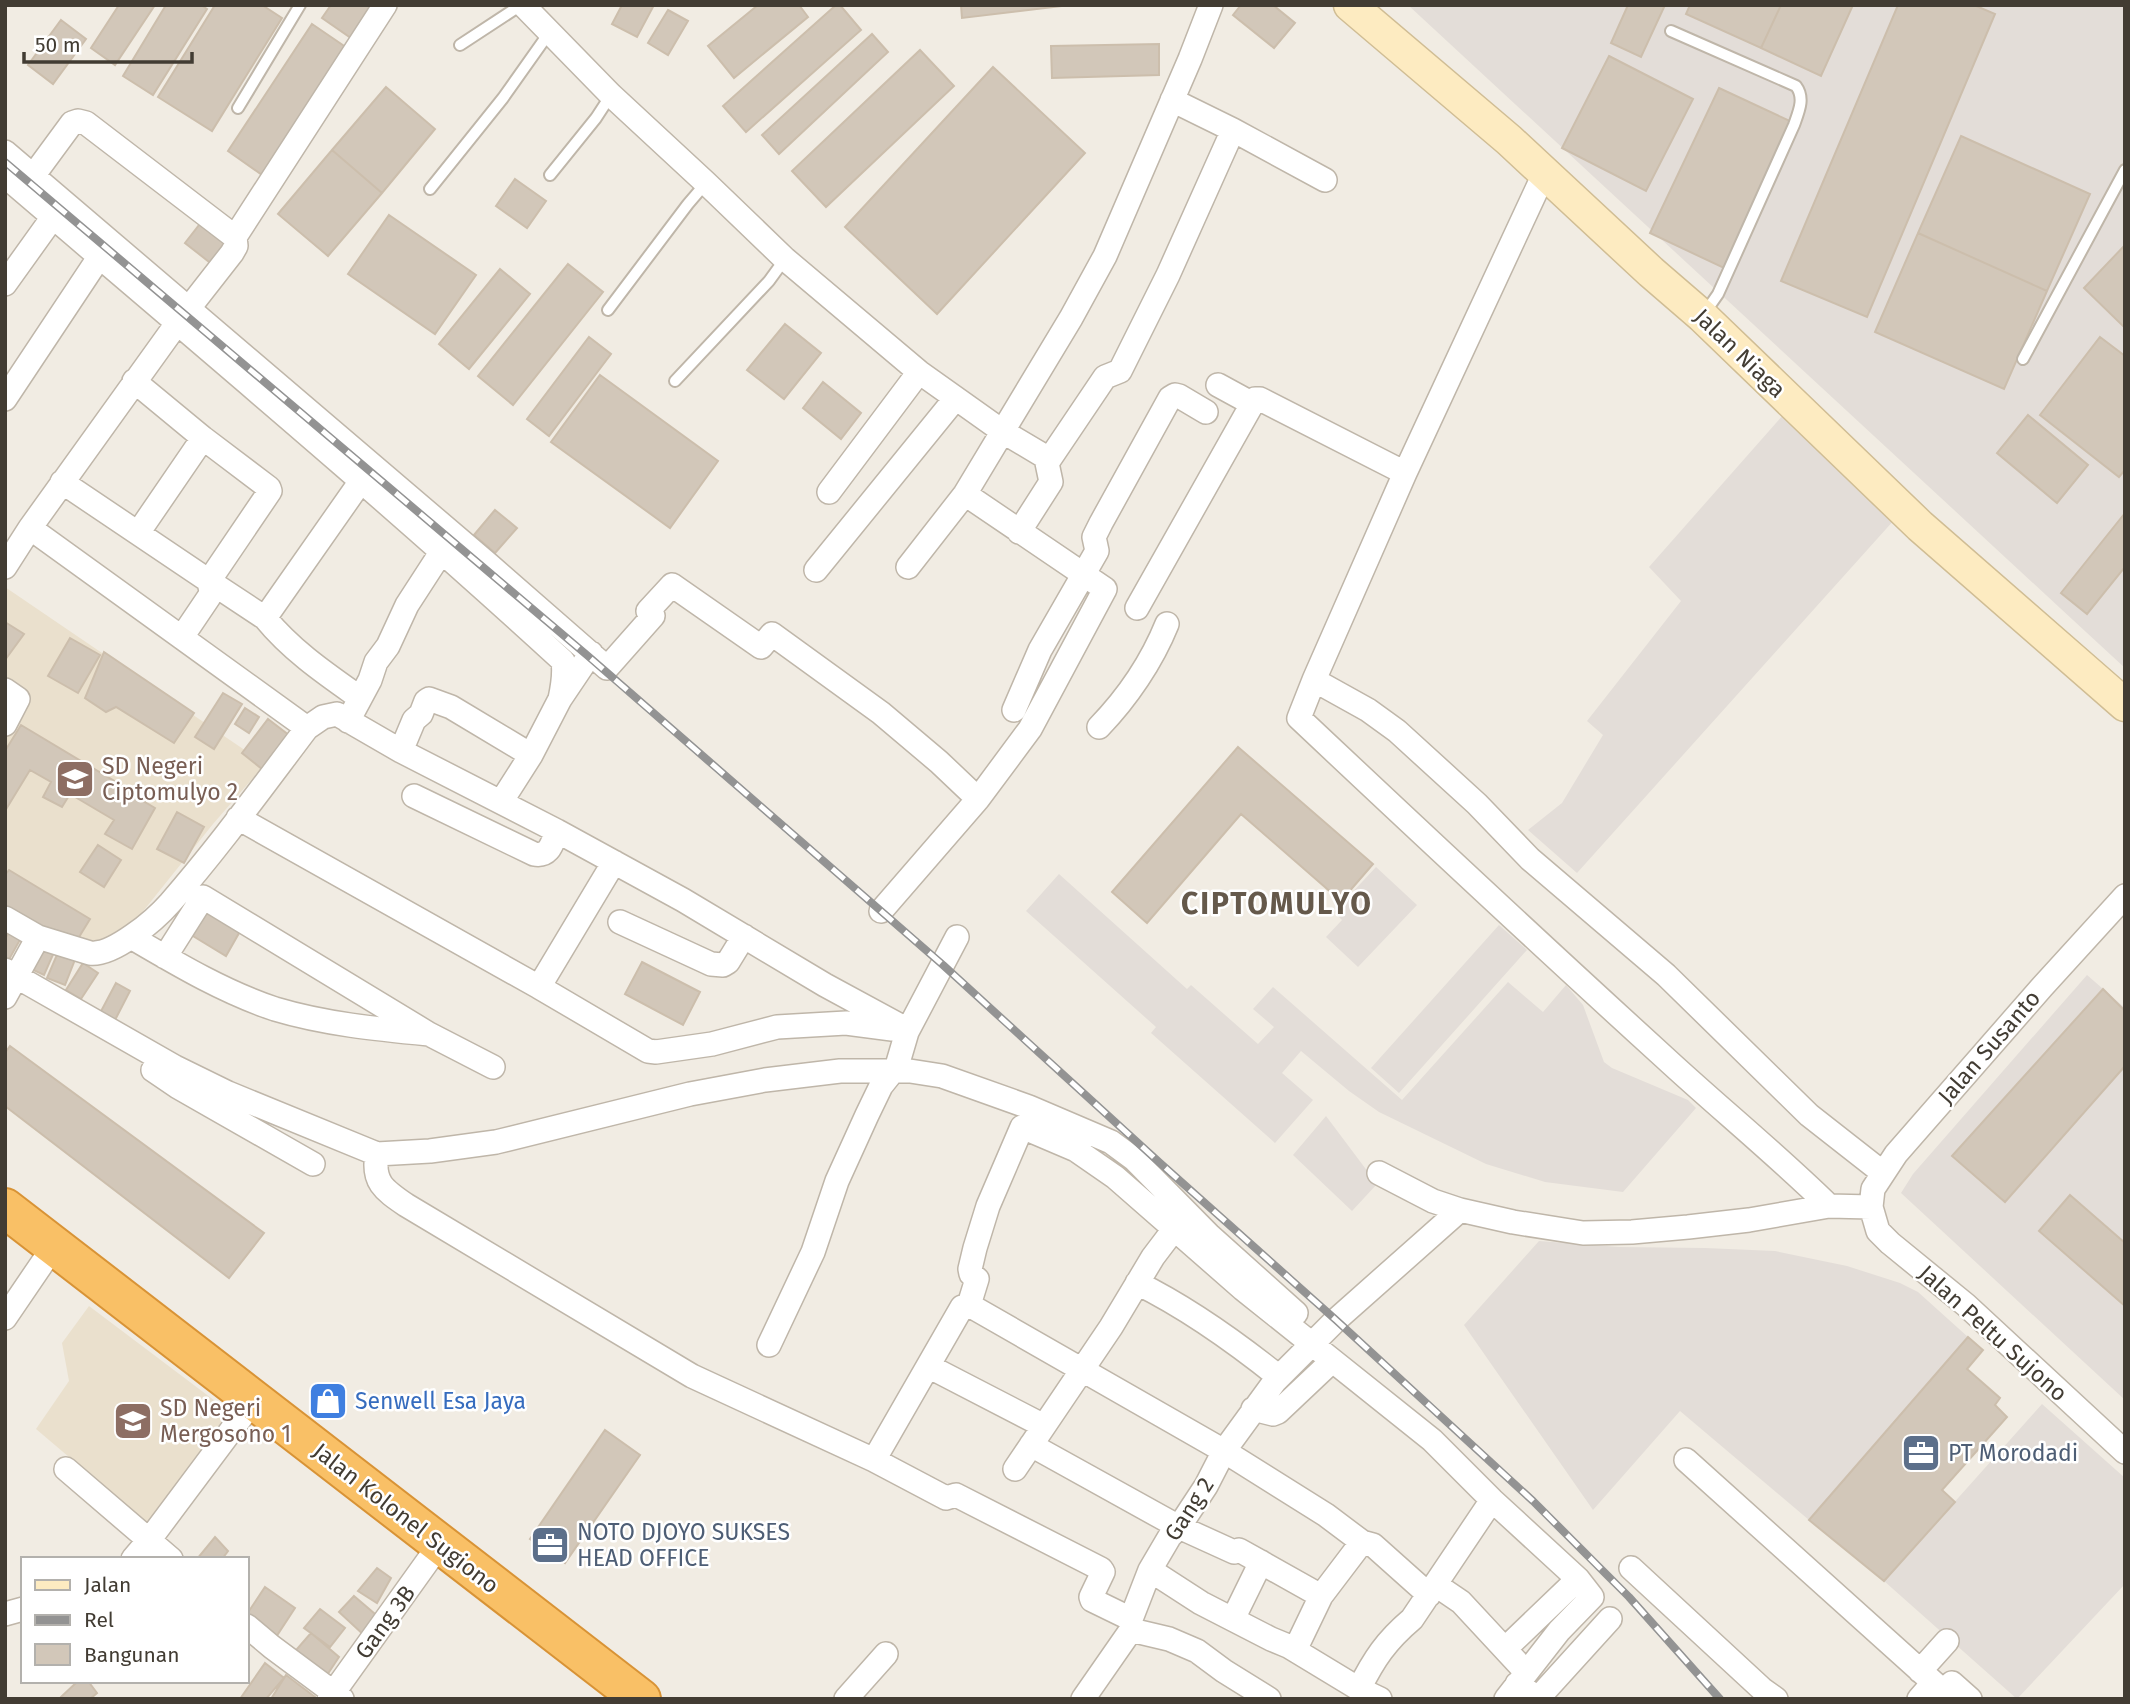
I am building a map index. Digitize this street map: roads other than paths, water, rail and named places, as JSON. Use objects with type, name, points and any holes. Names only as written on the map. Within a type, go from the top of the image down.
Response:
[{"type":"highway","name":"Jalan Kolonel Sugiono","points":[[5,1208],[185,1344],[641,1699]]},
{"type":"street","points":[[5,567],[19,532],[62,482],[134,381],[232,253],[236,246],[235,237],[385,5]]},
{"type":"street","points":[[522,5],[611,95],[785,259],[859,324],[955,398],[1049,459]]},
{"type":"street","points":[[908,567],[965,494],[1071,318],[1105,256],[1211,5]]},
{"type":"street","name":"Jalan Niaga","points":[[1350,5],[1509,140],[1702,316],[1920,526],[2125,705]]},
{"type":"street","points":[[1172,100],[1325,180]]},
{"type":"street","points":[[33,176],[72,124],[78,121],[86,123],[235,237]]},
{"type":"street","points":[[1019,532],[1051,482],[1046,463],[1105,377],[1120,371],[1168,275],[1233,130]]},
{"type":"street","points":[[5,152],[361,481],[563,661],[565,671],[560,699]]},
{"type":"street","points":[[1544,174],[1405,473],[1299,718],[1636,1032],[1829,1206]]},
{"type":"street","points":[[5,176],[100,256],[183,315],[607,668],[672,585],[761,647],[772,634],[881,713],[978,799]]},
{"type":"street","points":[[5,284],[53,217]]},
{"type":"street","points":[[5,399],[100,256]]},
{"type":"street","points":[[829,492],[919,372]]},
{"type":"street","points":[[134,381],[270,491],[209,581],[211,592],[182,637]]},
{"type":"street","points":[[1218,385],[1251,403]]},
{"type":"street","points":[[1014,710],[1040,650],[1097,551],[1094,537],[1170,398],[1179,396],[1206,412]]},
{"type":"street","points":[[816,570],[955,398]]},
{"type":"street","points":[[1137,608],[1255,399],[1260,399],[1405,473]]},
{"type":"street","points":[[138,533],[202,438]]},
{"type":"street","points":[[265,618],[361,481]]},
{"type":"street","points":[[62,482],[265,618],[277,633],[310,663],[360,698]]},
{"type":"street","points":[[881,911],[978,799],[1035,722],[1105,589],[965,494]]},
{"type":"street","points":[[19,532],[182,637],[307,727]]},
{"type":"street","points":[[348,721],[407,605],[442,551]]},
{"type":"street","points":[[1099,727],[1114,712],[1130,688],[1158,645],[1167,624]]},
{"type":"street","points":[[501,802],[531,755],[560,699],[591,653]]},
{"type":"street","points":[[1314,680],[1368,710],[1404,738],[1478,804],[1530,859],[1666,975],[1810,1115],[1883,1173]]},
{"type":"street","points":[[5,690],[18,699],[5,724]]},
{"type":"street","points":[[401,751],[414,720],[421,714],[429,699],[451,707],[531,755]]},
{"type":"street","points":[[5,918],[38,937],[90,953],[99,954],[131,937],[169,904],[307,727],[316,720],[337,714],[401,751],[683,900],[907,1031]]},
{"type":"street","points":[[414,796],[534,854],[545,854],[549,850],[556,831]]},
{"type":"street","points":[[238,818],[648,1051],[712,1044],[777,1027],[846,1023],[907,1031]]},
{"type":"street","points":[[538,987],[614,862]]},
{"type":"street","name":"Jalan Susanto","points":[[1871,1207],[1873,1189],[1896,1154],[2042,986],[2125,896]]},
{"type":"street","points":[[165,957],[203,897],[429,1034],[494,1067]]},
{"type":"street","points":[[620,922],[717,965],[728,962],[744,936]]},
{"type":"street","points":[[38,937],[9,982],[85,1017],[175,1068],[228,1093],[377,1154],[418,1152],[496,1142],[690,1094],[765,1080],[840,1071],[910,1071],[942,1076],[1029,1107],[1111,1142],[1134,1159],[1317,1340],[1332,1361],[1432,1440],[1578,1579],[1592,1597],[1559,1631],[1516,1685]]},
{"type":"street","points":[[131,937],[206,980],[275,1008],[341,1024],[429,1034]]},
{"type":"street","points":[[769,1345],[813,1252],[847,1159],[881,1086],[894,1071],[907,1031],[957,937]]},
{"type":"street","points":[[85,1017],[94,1028],[178,1087],[313,1164]]},
{"type":"street","points":[[969,1305],[977,1279],[970,1269],[975,1248],[988,1206],[1022,1127],[1076,1150],[1115,1177],[1243,1289],[1317,1340]]},
{"type":"street","points":[[377,1154],[374,1169],[377,1179],[390,1194],[406,1205],[692,1376],[874,1460],[946,1498],[956,1495],[1101,1569],[1103,1572],[1092,1600],[1131,1625],[1197,1651],[1269,1699]]},
{"type":"street","points":[[1379,1173],[1433,1201],[1460,1210],[1561,1230],[1606,1233],[1712,1224],[1829,1206],[1871,1207]]},
{"type":"street","name":"Jalan Peltu Sujono","points":[[1871,1207],[1878,1231],[1890,1243],[1966,1305],[2125,1452]]},
{"type":"street","name":"Gang 2","points":[[1083,1699],[1131,1625],[1150,1570],[1253,1409],[1279,1377],[1336,1320],[1460,1210]]},
{"type":"street","points":[[1015,1469],[1111,1326],[1153,1257],[1175,1228]]},
{"type":"street","points":[[5,1318],[54,1246]]},
{"type":"street","points":[[1137,1283],[1165,1296],[1227,1336],[1279,1377]]},
{"type":"street","points":[[874,1460],[962,1307],[969,1305],[1224,1451],[1326,1515],[1362,1542],[1373,1545],[1433,1590],[1461,1602],[1505,1649],[1516,1685],[1535,1696],[1541,1695],[1610,1619]]},
{"type":"street","points":[[1253,1409],[1273,1414],[1278,1412],[1332,1361]]},
{"type":"street","points":[[928,1366],[1044,1426]]},
{"type":"street","points":[[135,1557],[254,1400]]},
{"type":"street","points":[[1031,1445],[1179,1527],[1234,1552],[1239,1550],[1321,1596]]},
{"type":"street","points":[[1686,1460],[1924,1684],[1944,1692],[1952,1683],[1970,1699]]},
{"type":"street","points":[[66,1469],[169,1557]]},
{"type":"street","points":[[1359,1689],[1376,1655],[1412,1619],[1492,1500]]},
{"type":"street","points":[[1294,1650],[1321,1596],[1362,1542]]},
{"type":"street","name":"Gang 3B","points":[[334,1697],[440,1544]]},
{"type":"street","points":[[1233,1619],[1261,1562]]},
{"type":"street","points":[[1632,1568],[1776,1699]]},
{"type":"street","points":[[1150,1570],[1201,1603],[1294,1650],[1380,1699]]},
{"type":"street","points":[[1505,1649],[1578,1579]]},
{"type":"street","points":[[248,1627],[334,1697]]},
{"type":"street","points":[[1924,1684],[1947,1640]]},
{"type":"street","points":[[846,1699],[886,1654]]},
{"type":"lane","points":[[238,108],[300,5]]},
{"type":"lane","points":[[460,45],[522,5]]},
{"type":"lane","points":[[1671,31],[1796,86],[1802,96],[1794,125],[1718,294],[1702,316]]},
{"type":"lane","points":[[430,189],[503,98],[549,33]]},
{"type":"lane","points":[[550,175],[611,95]]},
{"type":"lane","points":[[2023,359],[2125,170]]},
{"type":"lane","points":[[608,310],[706,183]]},
{"type":"lane","points":[[675,381],[769,281],[785,259]]},
{"type":"railway","points":[[5,162],[588,656],[943,965],[1533,1501],[1629,1597],[1720,1699]]},
{"type":"place","name":"SD Negeri Ciptomulyo 2","points":[[75,779]]},
{"type":"place","name":"Senwell Esa Jaya","points":[[328,1401]]},
{"type":"place","name":"SD Negeri Mergosono 1","points":[[133,1421]]},
{"type":"place","name":"PT Morodadi","points":[[1921,1453]]},
{"type":"place","name":"NOTO DJOYO SUKSES HEAD OFFICE","points":[[550,1545]]},
{"type":"district","name":"CIPTOMULYO","points":[[1277,904]]}]
